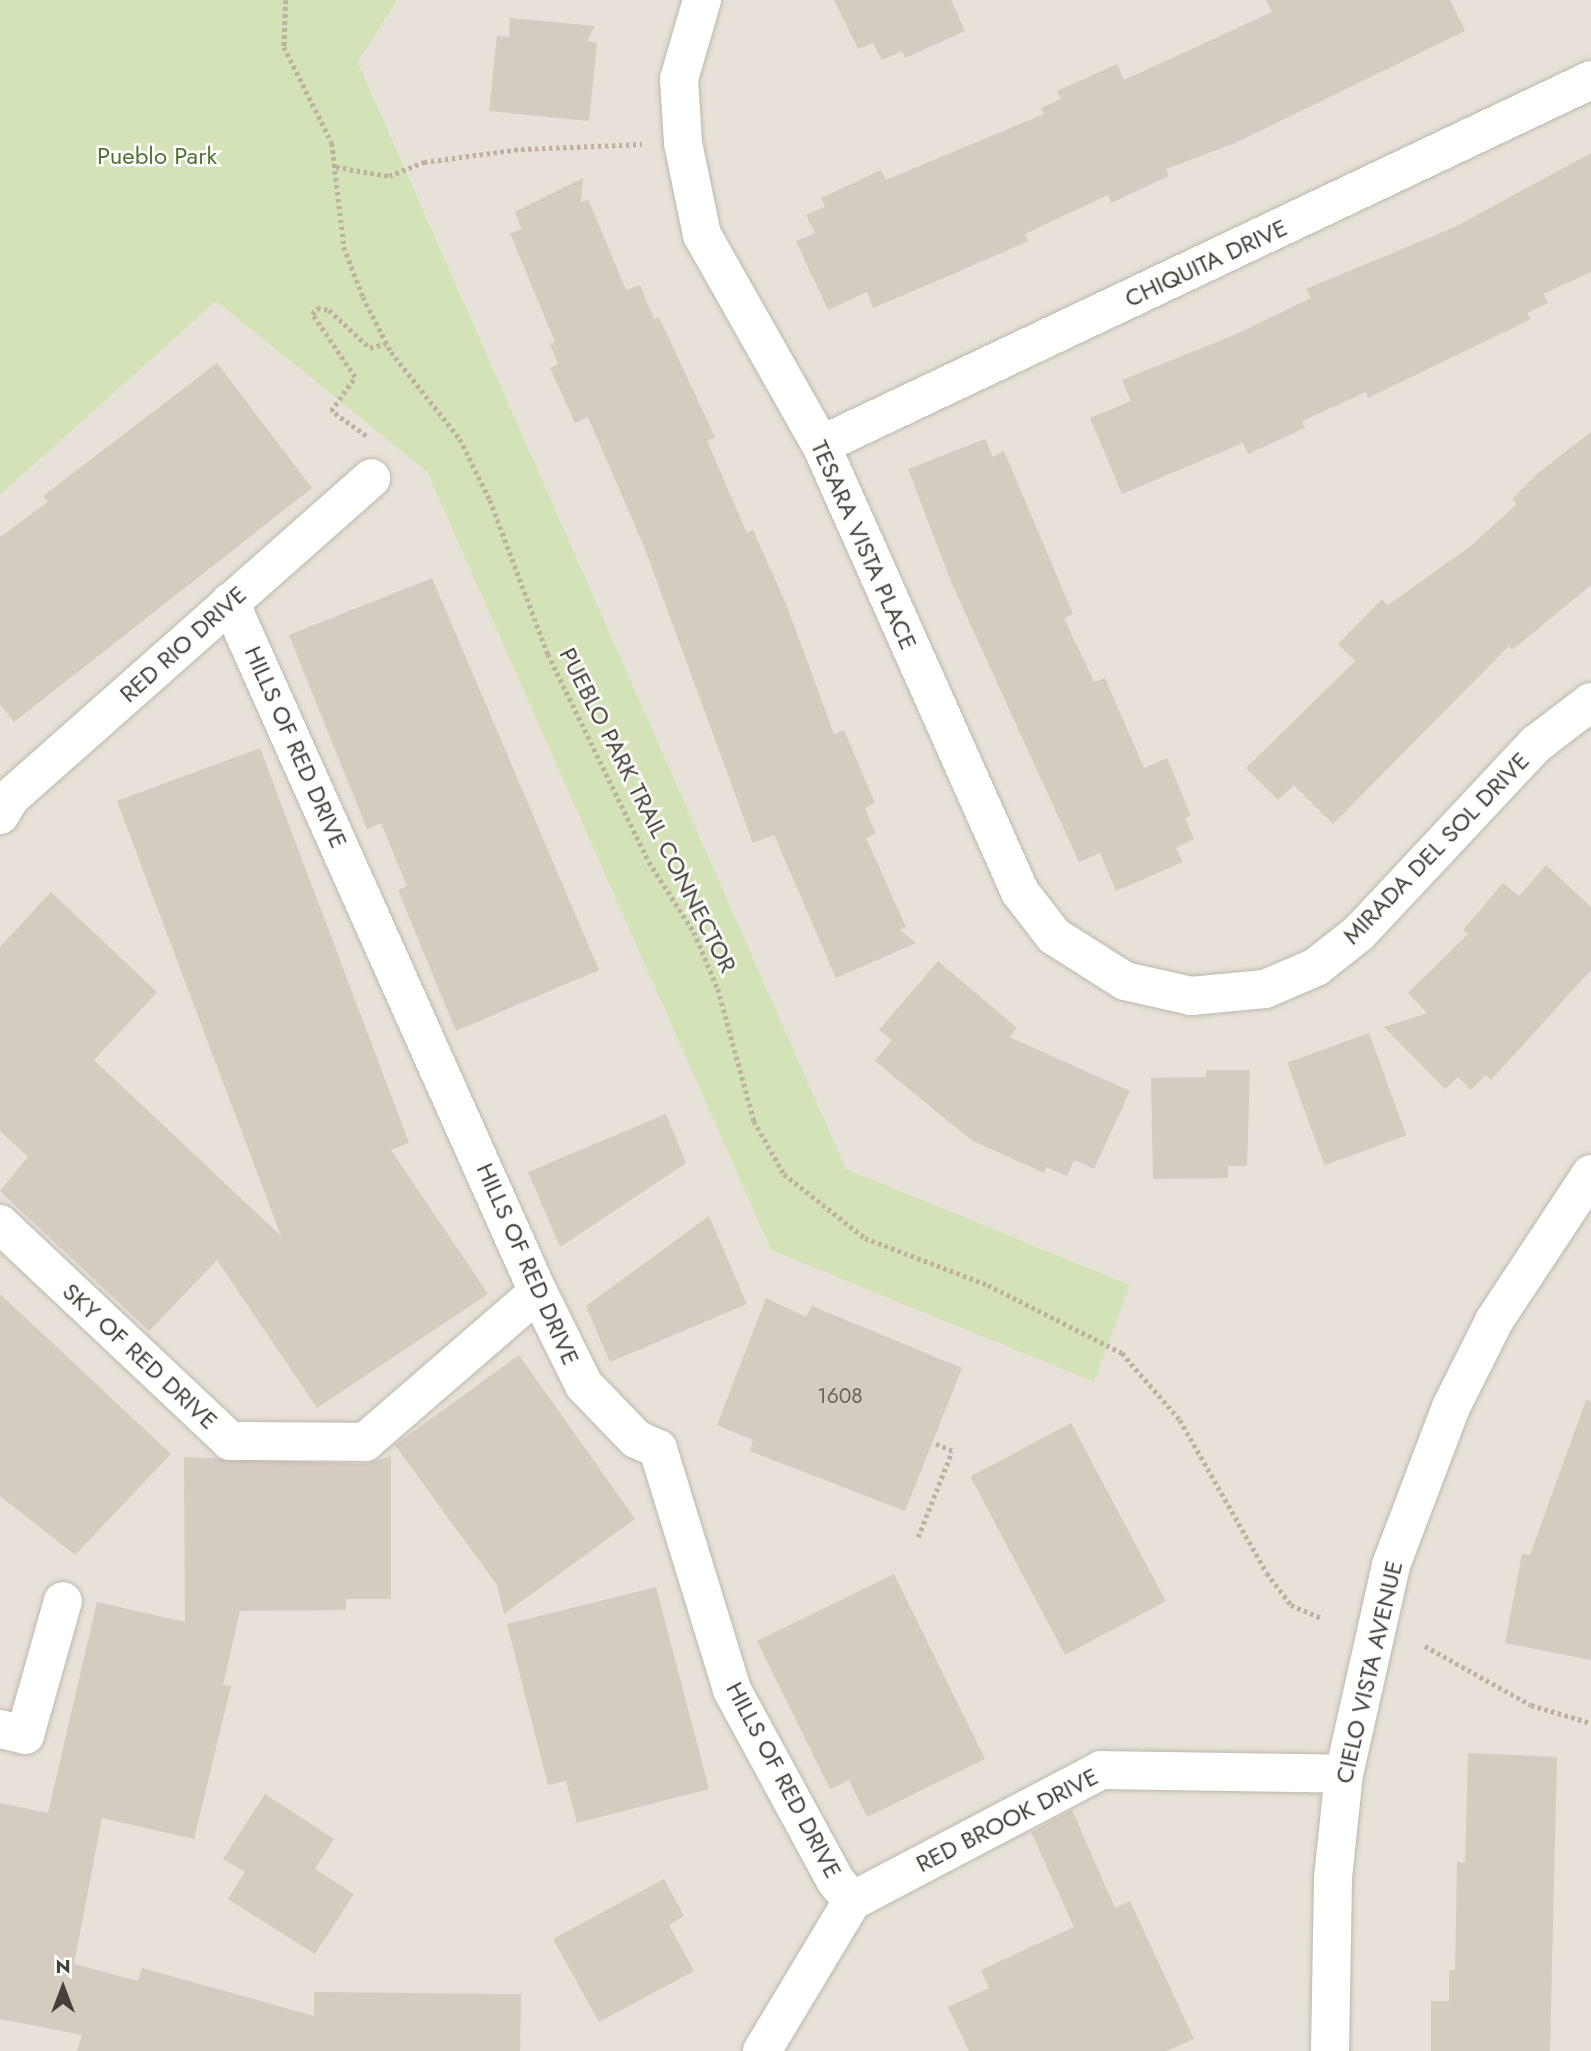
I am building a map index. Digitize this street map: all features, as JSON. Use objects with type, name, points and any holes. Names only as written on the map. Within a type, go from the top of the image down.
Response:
[{"type":"street","name":"TESARA VISTA PLACE","points":[[701,1],[679,79],[683,143],[702,235],[821,445],[1020,892],[1055,936],[1125,981],[1191,996]]},
{"type":"street","name":"CHIQUITA DRIVE","points":[[821,445],[1591,80]]},
{"type":"street","name":"RED RIO DRIVE","points":[[0,815],[11,797],[370,478]]},
{"type":"street","name":"HILLS OF RED DRIVE","points":[[230,602],[538,1292],[584,1385],[636,1439],[658,1449],[732,1690],[835,1880],[852,1900]]},
{"type":"street","name":"MIRADA DEL SOL DRIVE","points":[[1191,996],[1265,989],[1316,967],[1359,933],[1536,744],[1591,702]]},
{"type":"street","name":"CIELO VISTA AVENUE","points":[[1330,2051],[1332,1892],[1344,1774],[1391,1565],[1451,1407],[1542,1241],[1591,1174]]},
{"type":"street","name":"SKY OF RED DRIVE","points":[[0,1224],[230,1441],[365,1442],[538,1292]]},
{"type":"street","points":[[0,1728],[25,1735],[63,1601]]},
{"type":"street","name":"RED BROOK DRIVE","points":[[852,1900],[1101,1770],[1344,1774]]},
{"type":"street","points":[[762,2051],[852,1900]]},
{"type":"path","name":"PUEBLO PARK TRAIL CONNECTOR","points":[[286,0],[290,69],[332,143],[344,247],[386,343],[460,439],[491,500],[548,654],[649,862],[694,932],[718,989],[754,1121],[784,1174],[821,1209],[866,1238],[988,1285],[1122,1353],[1181,1420],[1266,1573],[1291,1605],[1322,1618]]},
{"type":"path","points":[[336,167],[389,176],[424,162],[521,149],[683,143]]},
{"type":"path","points":[[372,440],[331,411],[355,377],[312,314],[329,310],[370,348],[386,343]]},
{"type":"path","points":[[918,1537],[952,1451],[933,1443]]},
{"type":"path","points":[[1425,1646],[1531,1705],[1591,1723]]},
{"type":"shaded area","points":[[397,0],[1591,0],[1591,2051],[0,2051],[0,495],[215,300],[427,472],[771,1250],[1130,1285],[846,1170],[358,61]]},
{"type":"green space","name":"Pueblo Park","points":[[0,0],[397,0],[358,62],[846,1169],[1130,1285],[1094,1382],[771,1250],[427,472],[216,301],[0,495]]},
{"type":"building","points":[[834,0],[951,0],[965,31],[905,58],[902,51],[882,60],[873,43],[858,49]]},
{"type":"building","points":[[1266,0],[1450,0],[1465,31],[1235,143],[1166,169],[1169,176],[1111,203],[1108,195],[1025,234],[1028,241],[953,274],[873,308],[867,292],[828,310],[796,241],[815,233],[806,215],[825,207],[821,198],[881,170],[886,180],[1044,114],[1041,108],[1061,99],[1057,91],[1117,64],[1124,80],[1272,12]]},
{"type":"building","points":[[510,18],[595,26],[587,41],[597,43],[589,121],[489,111],[497,36],[509,37]]},
{"type":"building","points":[[1591,153],[1591,272],[1543,294],[1548,303],[1527,313],[1531,319],[1368,398],[1366,392],[1302,421],[1305,428],[1248,454],[1243,443],[1122,494],[1090,418],[1131,401],[1122,380],[1232,336],[1311,298],[1306,289],[1455,227]]},
{"type":"building","points":[[583,178],[581,203],[588,199],[626,290],[640,285],[654,319],[659,317],[715,437],[707,441],[747,533],[753,530],[786,604],[834,734],[844,730],[875,803],[865,808],[876,834],[866,838],[906,927],[900,930],[916,943],[836,978],[774,835],[753,843],[645,549],[588,417],[575,423],[550,368],[558,364],[550,344],[555,342],[510,233],[522,229],[515,212]]},
{"type":"building","points":[[217,363],[312,488],[14,722],[0,704],[0,537],[48,502],[43,496]]},
{"type":"building","points":[[1591,432],[1591,585],[1512,650],[1509,646],[1333,824],[1294,785],[1278,800],[1246,768],[1355,661],[1338,644],[1382,599],[1388,605],[1472,545],[1517,504],[1512,499],[1537,474]]},
{"type":"building","points":[[985,439],[993,457],[1004,451],[1073,614],[1064,618],[1094,682],[1105,678],[1144,768],[1167,758],[1191,816],[1185,818],[1194,839],[1176,848],[1183,862],[1116,891],[1100,853],[1079,862],[952,584],[908,469]]},
{"type":"building","points":[[432,578],[599,970],[456,1031],[398,890],[407,886],[381,823],[367,829],[289,635]]},
{"type":"building","points":[[260,748],[409,1143],[391,1150],[488,1294],[317,1408],[217,1260],[149,1331],[0,1191],[28,1157],[0,1131],[0,947],[51,892],[157,992],[94,1060],[281,1236],[117,801]]},
{"type":"building","points":[[1546,865],[1591,907],[1591,970],[1491,1080],[1486,1075],[1471,1090],[1458,1077],[1445,1089],[1384,1027],[1427,1013],[1408,993],[1468,934],[1463,930],[1503,883],[1519,896]]},
{"type":"building","points":[[938,961],[1017,1028],[1009,1037],[1130,1091],[1094,1169],[1074,1160],[1067,1176],[1046,1167],[1044,1173],[971,1140],[875,1061],[892,1040],[879,1030]]},
{"type":"building","points":[[1369,1033],[1406,1135],[1325,1165],[1287,1063]]},
{"type":"building","points":[[1206,1070],[1250,1070],[1247,1166],[1228,1166],[1228,1178],[1153,1179],[1151,1078],[1206,1077]]},
{"type":"building","points":[[666,1114],[686,1163],[560,1247],[528,1172]]},
{"type":"building","points":[[709,1216],[747,1304],[610,1362],[586,1306]]},
{"type":"building","points":[[0,1294],[171,1454],[75,1555],[0,1496]]},
{"type":"building","points":[[766,1298],[806,1317],[812,1306],[962,1368],[905,1511],[750,1451],[753,1440],[717,1425]]},
{"type":"building","points":[[519,1355],[635,1519],[504,1614],[497,1585],[395,1445]]},
{"type":"building","points":[[1586,1400],[1591,1401],[1591,1660],[1505,1643],[1522,1554],[1530,1555]]},
{"type":"building","points":[[1071,1423],[1166,1601],[1065,1655],[970,1477]]},
{"type":"building","points":[[391,1456],[391,1599],[346,1599],[346,1610],[240,1611],[223,1685],[231,1686],[194,1839],[102,1818],[74,1964],[138,1981],[142,1968],[314,2016],[314,1992],[521,1994],[520,2051],[77,2051],[82,2035],[0,2019],[0,1803],[48,1813],[97,1602],[185,1622],[184,1457],[365,1464]]},
{"type":"building","points":[[894,1574],[985,1759],[867,1817],[849,1780],[830,1789],[757,1641]]},
{"type":"building","points":[[656,1587],[709,1789],[577,1823],[566,1781],[548,1785],[507,1624]]},
{"type":"building","points":[[1468,1753],[1557,1757],[1550,2051],[1431,2051],[1431,2001],[1449,2001],[1449,1970],[1455,1970],[1457,1862],[1465,1863]]},
{"type":"building","points":[[265,1794],[334,1839],[315,1869],[354,1894],[315,1954],[228,1899],[245,1872],[223,1859]]},
{"type":"building","points":[[1072,1810],[1115,1908],[1130,1901],[1194,2039],[1167,2051],[969,2051],[948,2007],[989,1988],[981,1970],[1074,1927],[1031,1832]]},
{"type":"building","points":[[664,1879],[684,1916],[669,1925],[694,1971],[599,2022],[553,1939]]}]
